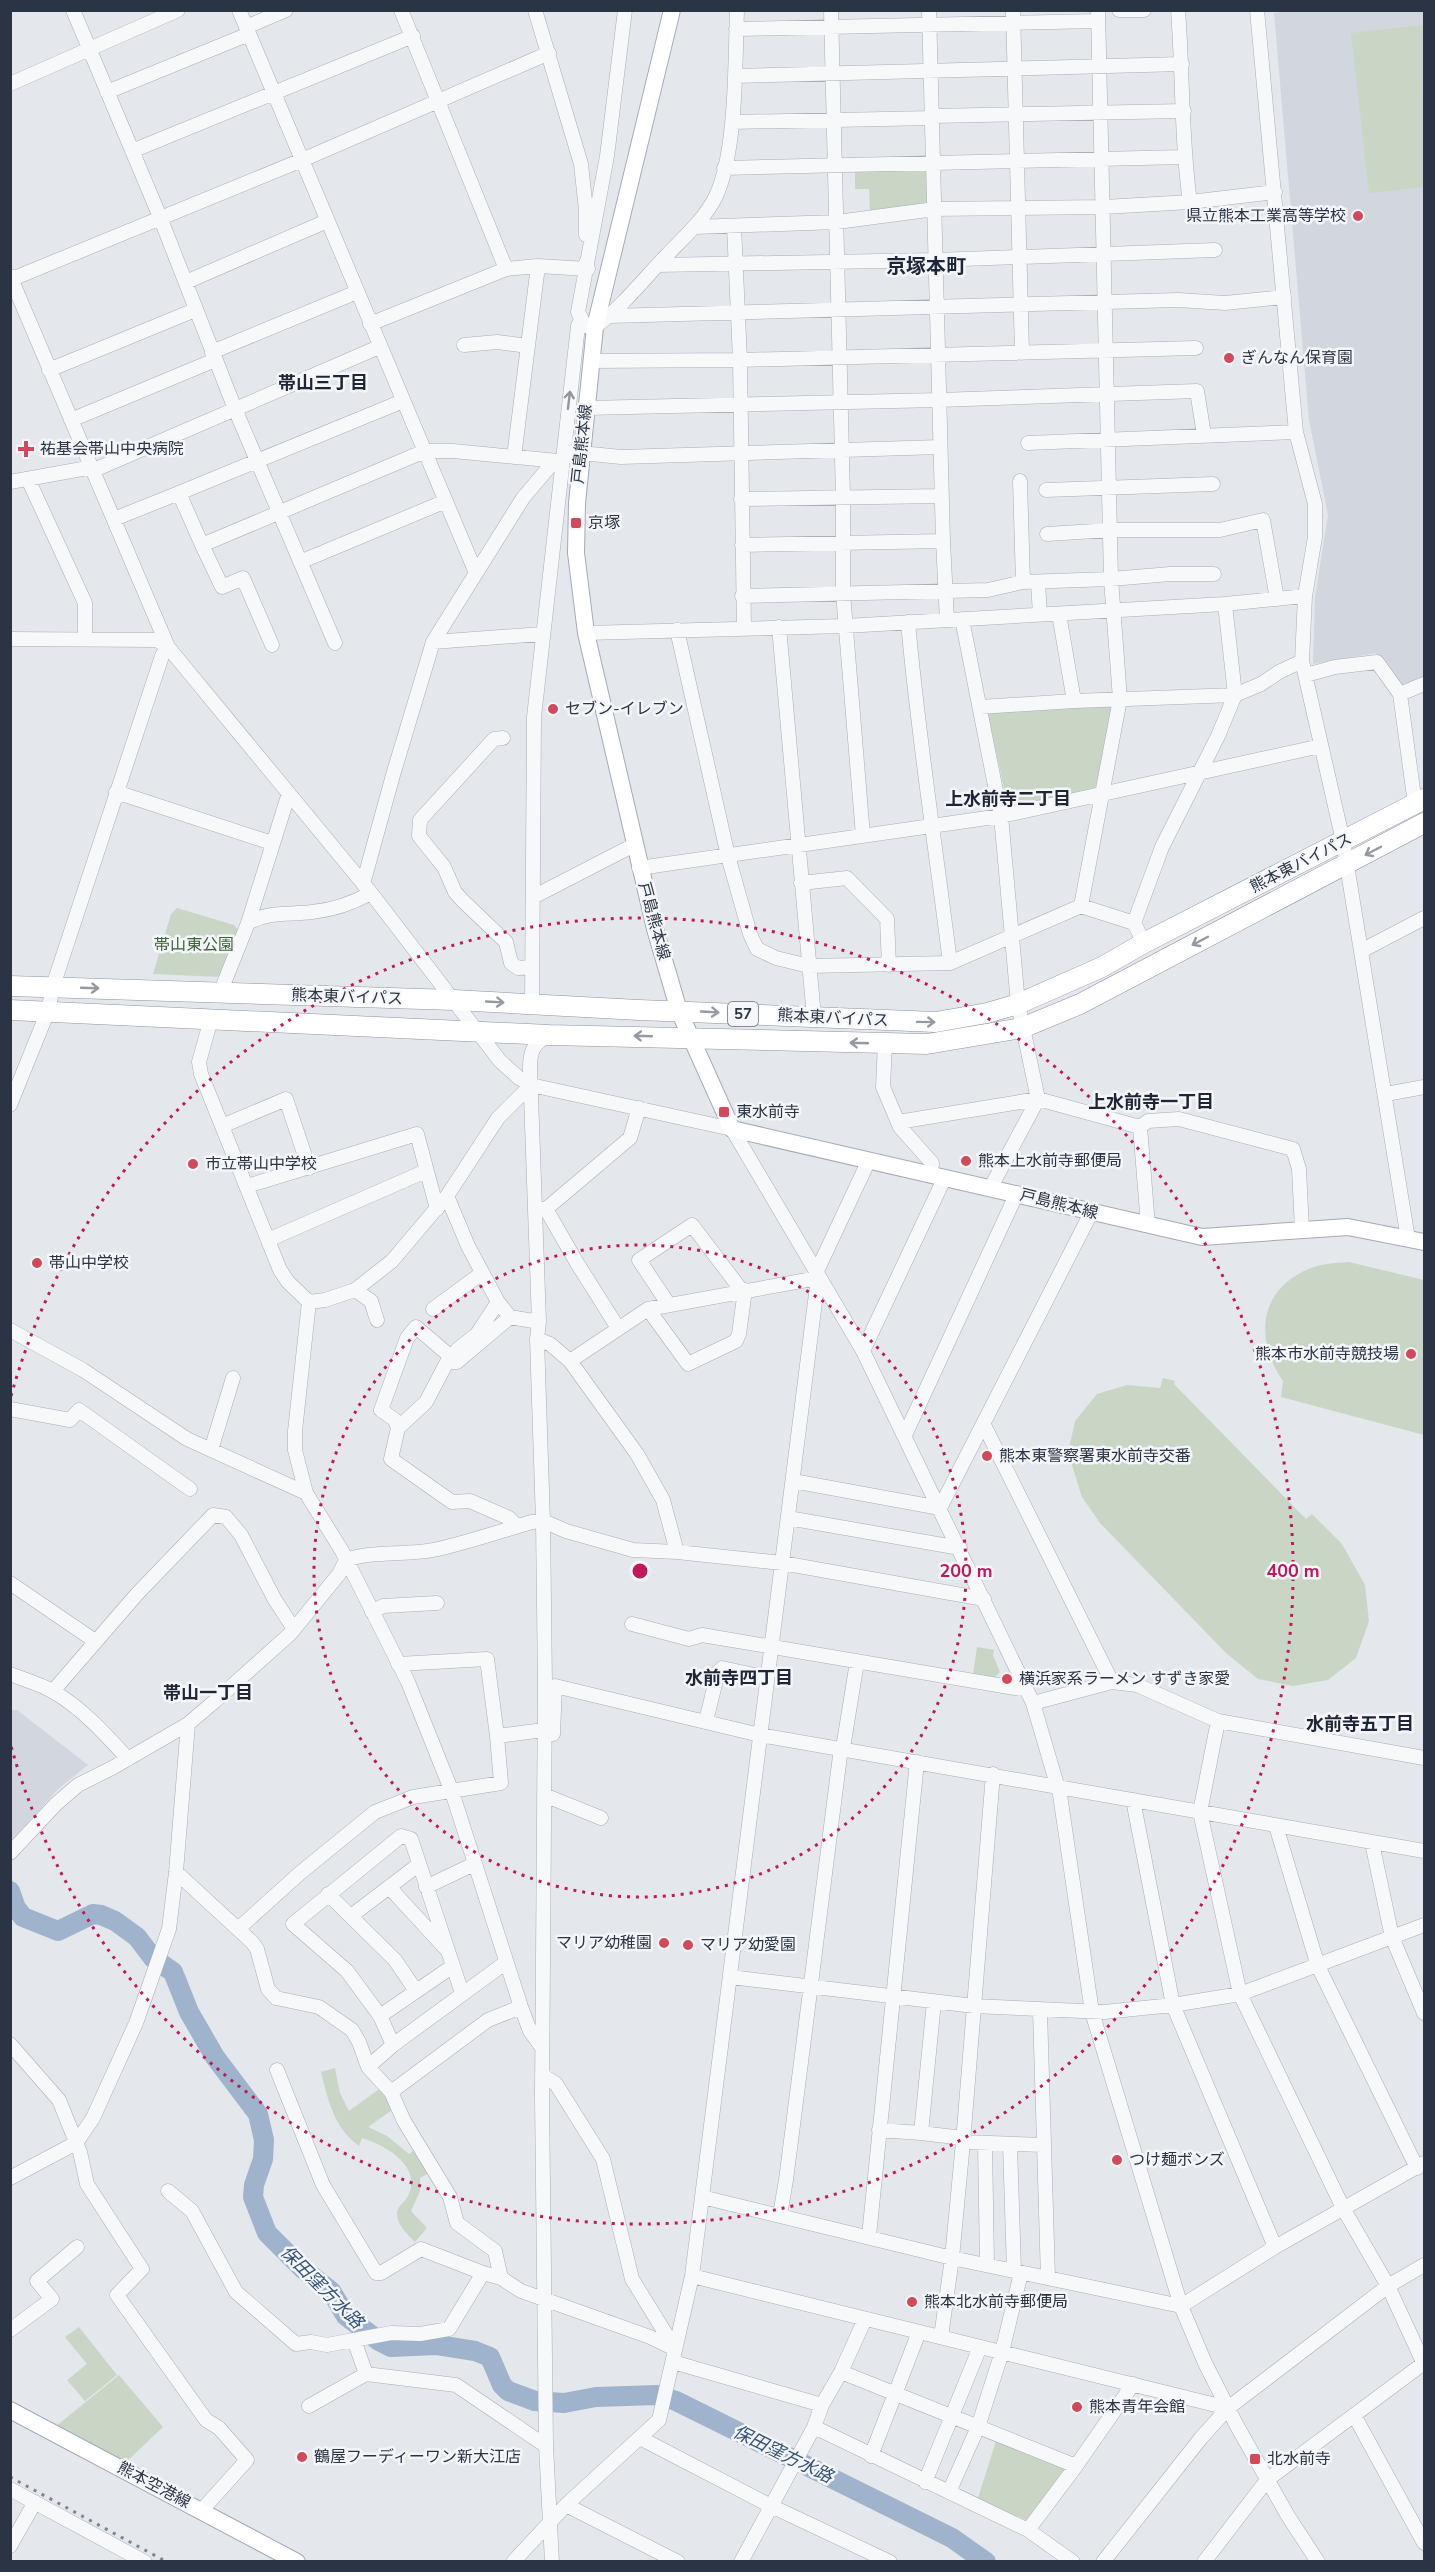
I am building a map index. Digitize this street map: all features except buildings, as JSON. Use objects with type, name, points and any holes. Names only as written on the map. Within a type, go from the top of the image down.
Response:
[{"type":"highway","name":"熊本東バイパス","points":[[10,986],[454,1000],[936,1022],[987,1013],[1018,1004],[1102,967],[1144,943],[1420,802]]},
{"type":"highway","name":"熊本東バイパス","points":[[10,1010],[549,1035],[927,1044],[1022,1028],[1080,1004],[1425,824]]},
{"type":"main road","name":"戸島熊本線","points":[[672,10],[588,323],[591,361],[577,503],[576,553],[586,633],[655,929],[679,1011],[732,1129],[1202,1237],[1348,1227],[1416,1240]]},
{"type":"main road","name":"熊本空港線","points":[[10,2410],[297,2562]]},
{"type":"street","points":[[73,10],[160,217],[235,410],[335,643]]},
{"type":"street","points":[[10,84],[178,10]]},
{"type":"street","points":[[239,10],[476,573]]},
{"type":"street","points":[[107,92],[247,30],[286,10]]},
{"type":"street","points":[[401,10],[506,269]]},
{"type":"street","points":[[535,10],[584,177],[587,223],[583,254],[588,269]]},
{"type":"street","points":[[588,323],[579,312],[607,156],[625,10]]},
{"type":"street","points":[[609,316],[694,227],[716,197],[732,122],[737,10]]},
{"type":"street","points":[[831,10],[838,357],[843,452],[843,593],[863,836]]},
{"type":"street","points":[[1119,10],[1144,10]]},
{"type":"street","points":[[1178,10],[1184,111],[1184,157],[1190,202]]},
{"type":"street","points":[[1257,10],[1296,432],[1315,504],[1315,537],[1305,597],[1304,668],[1343,842],[1386,1094],[1416,1240]]},
{"type":"street","points":[[736,29],[831,28],[929,17],[1098,16],[1112,579],[1120,699],[1081,906]]},
{"type":"street","points":[[929,17],[937,354],[947,620]]},
{"type":"street","points":[[1013,17],[1022,353]]},
{"type":"street","points":[[132,151],[413,36]]},
{"type":"street","points":[[549,53],[302,160],[11,277],[168,647],[367,888],[500,1061],[519,1078],[531,1085],[732,1129],[863,1351],[1033,1703],[1058,1786],[1092,2012],[1181,2306],[1205,2363],[1228,2408],[1267,2480],[1318,2562]]},
{"type":"street","points":[[735,76],[1182,64]]},
{"type":"street","points":[[732,122],[1184,111]]},
{"type":"street","points":[[724,168],[1184,157]]},
{"type":"street","points":[[694,227],[837,222],[935,209],[1104,207],[1190,202],[1275,192]]},
{"type":"street","points":[[186,282],[327,221]]},
{"type":"street","points":[[734,226],[739,312],[744,628]]},
{"type":"street","points":[[658,265],[936,260],[1215,250]]},
{"type":"street","points":[[370,324],[506,269],[538,266],[588,269]]},
{"type":"street","points":[[514,457],[538,266]]},
{"type":"street","points":[[72,420],[357,291]]},
{"type":"street","points":[[532,1005],[534,717],[560,460],[578,326],[609,316],[1178,300],[1225,303],[1284,297]]},
{"type":"street","points":[[49,370],[195,310]]},
{"type":"street","points":[[464,345],[497,342],[528,346]]},
{"type":"street","points":[[10,482],[93,468],[235,410],[379,347]]},
{"type":"street","points":[[591,361],[740,360],[1196,348]]},
{"type":"street","points":[[586,408],[939,400],[1197,391],[1204,435]]},
{"type":"street","points":[[114,519],[403,401]]},
{"type":"street","points":[[1028,443],[1296,432]]},
{"type":"street","points":[[248,923],[269,915],[315,912],[350,903],[367,888],[393,774],[433,642],[523,498],[540,477],[560,460],[581,453],[621,457],[843,452],[940,447]]},
{"type":"street","points":[[202,545],[425,451],[453,451],[560,460]]},
{"type":"street","points":[[28,479],[84,603],[85,639]]},
{"type":"street","points":[[1020,481],[1023,582]]},
{"type":"street","points":[[1046,490],[1213,484]]},
{"type":"street","points":[[179,493],[222,587],[243,578],[272,645]]},
{"type":"street","points":[[741,499],[942,496]]},
{"type":"street","points":[[300,562],[446,501]]},
{"type":"street","points":[[1047,534],[1111,530],[1220,530],[1263,520],[1277,599]]},
{"type":"street","points":[[742,545],[943,541]]},
{"type":"street","points":[[742,596],[988,590],[1023,582],[1112,579],[1170,574],[1214,574]]},
{"type":"street","points":[[1038,583],[1040,614]]},
{"type":"street","points":[[586,633],[845,626],[1115,611],[1305,597]]},
{"type":"street","points":[[1134,923],[1162,848],[1218,736],[1235,694],[1225,604]]},
{"type":"street","points":[[1059,614],[1074,701]]},
{"type":"street","points":[[962,620],[1001,816],[1018,1004],[1038,1100],[992,1187]]},
{"type":"street","points":[[908,622],[916,720],[933,826],[950,963]]},
{"type":"street","points":[[779,627],[814,1017]]},
{"type":"street","points":[[677,630],[728,856],[750,934],[757,949],[776,958],[809,966],[950,963],[1081,906],[1134,923],[1144,943]]},
{"type":"street","points":[[433,642],[542,634]]},
{"type":"street","points":[[10,639],[157,640],[168,647]]},
{"type":"street","points":[[10,1105],[48,1011],[53,986],[116,792],[162,656],[168,647]]},
{"type":"street","points":[[980,707],[1235,694],[1261,684],[1279,672],[1377,662],[1400,694],[1420,802]]},
{"type":"street","points":[[1400,694],[1425,684]]},
{"type":"street","points":[[503,738],[494,739],[420,820],[419,836],[444,867],[455,892],[506,942],[510,963],[518,968],[532,967]]},
{"type":"street","points":[[639,868],[1001,816],[1101,796],[1321,746]]},
{"type":"street","points":[[116,792],[272,843]]},
{"type":"street","points":[[220,993],[248,923],[289,793]]},
{"type":"street","points":[[533,897],[634,845]]},
{"type":"street","points":[[801,883],[847,878],[887,919],[889,965]]},
{"type":"street","points":[[1361,951],[1425,918]]},
{"type":"street","points":[[211,1019],[199,1062],[280,1270],[288,1282],[309,1302]]},
{"type":"street","points":[[549,1035],[536,1042],[530,1054],[541,1209],[537,1339],[543,1521],[544,1795],[541,2046],[546,2446],[548,2523],[552,2562]]},
{"type":"street","points":[[863,1351],[938,1175],[932,1163],[913,1143],[898,1122],[883,1087],[885,1043]]},
{"type":"street","points":[[309,1302],[325,1300],[355,1290],[392,1261],[447,1196],[498,1118],[531,1085]]},
{"type":"street","points":[[1386,1094],[1425,1087]]},
{"type":"street","points":[[222,1126],[286,1099],[309,1168]]},
{"type":"street","points":[[898,1122],[1038,1100],[1140,1127]]},
{"type":"street","points":[[541,1209],[630,1138],[639,1108]]},
{"type":"street","points":[[1140,1127],[1148,1121],[1179,1119],[1293,1149],[1299,1169],[1302,1230]]},
{"type":"street","points":[[1140,1127],[1148,1225]]},
{"type":"street","points":[[247,1186],[417,1134],[437,1209]]},
{"type":"street","points":[[513,2562],[566,2505],[659,2420],[692,2276],[817,1276],[869,1160]]},
{"type":"street","points":[[268,1240],[426,1171]]},
{"type":"street","points":[[905,1435],[1017,1193]]},
{"type":"street","points":[[447,1196],[468,1246],[498,1302],[510,1317],[539,1322]]},
{"type":"street","points":[[541,1209],[618,1328]]},
{"type":"street","points":[[940,1508],[1091,1213]]},
{"type":"street","points":[[648,1309],[688,1364],[736,1341],[739,1334],[743,1291],[692,1226],[639,1260],[669,1305]]},
{"type":"street","points":[[433,1309],[482,1273]]},
{"type":"street","points":[[570,1361],[648,1309],[817,1276]]},
{"type":"street","points":[[355,1290],[371,1300],[378,1320]]},
{"type":"street","points":[[309,1302],[295,1431],[295,1450],[306,1493],[346,1560],[398,1664],[452,1792],[505,1963],[530,2031],[541,2046]]},
{"type":"street","points":[[457,1356],[477,1334],[498,1302]]},
{"type":"street","points":[[398,1428],[426,1402],[447,1362],[510,1317]]},
{"type":"street","points":[[457,1356],[416,1327],[407,1338],[381,1410],[395,1420],[398,1428],[392,1459],[452,1502],[470,1501],[508,1518],[518,1526]]},
{"type":"street","points":[[10,1330],[82,1370],[187,1439],[306,1493]]},
{"type":"street","points":[[537,1339],[550,1344],[570,1361],[621,1431],[655,1484],[671,1523],[677,1552]]},
{"type":"street","points":[[211,1450],[233,1378]]},
{"type":"street","points":[[10,1409],[70,1420],[79,1410],[190,1489]]},
{"type":"street","points":[[984,1425],[1112,1682]]},
{"type":"street","points":[[792,1481],[940,1508]]},
{"type":"street","points":[[53,1691],[137,1594],[213,1515],[226,1517],[241,1535],[275,1600],[294,1629]]},
{"type":"street","points":[[788,1518],[960,1548]]},
{"type":"street","points":[[10,1853],[56,1804],[78,1785],[188,1724],[294,1629],[339,1574],[346,1560],[358,1556],[403,1554],[438,1549],[543,1521],[566,1531],[633,1551],[677,1552],[782,1563],[984,1599]]},
{"type":"street","points":[[10,1583],[95,1641]]},
{"type":"street","points":[[372,1612],[383,1606],[437,1603]]},
{"type":"street","points":[[632,1624],[689,1639],[702,1635],[1015,1688],[1026,1686]]},
{"type":"street","points":[[238,1929],[300,1873],[375,1812],[413,1797],[501,1783],[487,1659],[398,1664]]},
{"type":"street","points":[[780,2215],[842,1748],[857,1662]]},
{"type":"street","points":[[706,1721],[718,1672],[722,1668],[759,1676]]},
{"type":"street","points":[[10,1674],[53,1691],[93,1722],[128,1759]]},
{"type":"street","points":[[1033,1703],[1112,1682],[1137,1685],[1218,1721],[1425,1758]]},
{"type":"street","points":[[497,1736],[544,1730],[553,1734],[555,1686],[760,1735],[1425,1851]]},
{"type":"street","points":[[1205,2561],[1267,2480],[1424,2364],[1388,2286],[1343,2208],[1240,1994],[1200,1812],[1218,1721]]},
{"type":"street","points":[[10,2178],[76,2144],[93,2118],[136,2023],[169,1929],[188,1724]]},
{"type":"street","points":[[868,2236],[917,1762]]},
{"type":"street","points":[[941,2337],[952,2258],[963,2140],[993,1774]]},
{"type":"street","points":[[544,1795],[601,1818]]},
{"type":"street","points":[[1133,1800],[1173,2005],[1275,2247]]},
{"type":"street","points":[[702,2197],[952,2258],[1181,2306],[1275,2247],[1421,2166],[1318,1966],[1276,1826]]},
{"type":"street","points":[[393,2045],[380,2016],[347,1971],[293,1924],[401,1836],[411,1839],[462,1993]]},
{"type":"street","points":[[1372,1843],[1392,1937],[1425,2013]]},
{"type":"street","points":[[426,1887],[474,1864]]},
{"type":"street","points":[[351,1916],[418,1865]]},
{"type":"street","points":[[176,1872],[257,1949],[268,1989],[276,1998],[319,2007],[337,2018],[356,2035],[368,2067],[390,2092],[404,2121],[450,2197],[457,2223],[495,2251],[501,2278]]},
{"type":"street","points":[[388,1887],[448,1950]]},
{"type":"street","points":[[328,1894],[395,1960],[416,1990]]},
{"type":"street","points":[[730,1977],[974,2006],[1092,2012],[1173,2005],[1240,1994],[1425,1925]]},
{"type":"street","points":[[368,2067],[393,2045],[505,1963]]},
{"type":"street","points":[[380,2016],[453,1966]]},
{"type":"street","points":[[921,2133],[934,2002]]},
{"type":"street","points":[[390,2092],[488,2020],[521,2007]]},
{"type":"street","points":[[1040,2011],[1048,2278]]},
{"type":"street","points":[[10,2044],[59,2100],[76,2144],[87,2184],[142,2269],[117,2295],[206,2420],[219,2428],[247,2460],[202,2510]]},
{"type":"street","points":[[277,2070],[323,2185],[376,2272],[381,2273],[421,2249],[501,2278],[521,2291],[650,2337],[674,2355],[822,2405]]},
{"type":"street","points":[[542,2075],[556,2084],[603,2159],[632,2279],[674,2355]]},
{"type":"street","points":[[879,2130],[921,2133],[985,2143],[1043,2145]]},
{"type":"street","points":[[985,2143],[987,2265]]},
{"type":"street","points":[[949,2492],[978,2427],[1002,2352],[1018,2272],[1010,2144]]},
{"type":"street","points":[[168,2191],[192,2211],[236,2292],[296,2344],[311,2342],[327,2345],[391,2333],[420,2334],[449,2329],[483,2273]]},
{"type":"street","points":[[10,2330],[52,2299],[37,2281],[77,2247]]},
{"type":"street","points":[[1103,2562],[1201,2438],[1228,2408],[1388,2286],[1425,2265]]},
{"type":"street","points":[[692,2276],[1228,2408]]},
{"type":"street","points":[[741,2562],[802,2451],[865,2319]]},
{"type":"street","points":[[871,2456],[919,2332]]},
{"type":"street","points":[[354,2340],[366,2374]]},
{"type":"street","points":[[925,2482],[980,2347]]},
{"type":"street","points":[[841,2372],[1076,2466]]},
{"type":"street","points":[[309,2406],[366,2374],[456,2385],[546,2446]]},
{"type":"street","points":[[1028,2530],[1076,2466],[1132,2384]]},
{"type":"street","points":[[1354,2415],[1425,2543]]},
{"type":"street","points":[[814,2427],[1028,2530],[1073,2562]]},
{"type":"street","points":[[640,2438],[771,2506],[890,2562]]},
{"type":"street","points":[[10,2489],[145,2562]]},
{"type":"street","points":[[10,2546],[35,2502]]},
{"type":"street","points":[[566,2505],[678,2562]]},
{"type":"shaded area","name":"県立熊本工業高等学校","points":[[1300,10],[1424,11],[1424,678],[1403,686],[1376,653],[1313,664],[1315,597],[1328,515],[1309,420],[1274,13]]},
{"type":"shaded area","points":[[11,1710],[17,1710],[88,1765],[58,1789],[11,1841]]},
{"type":"green space","points":[[1424,25],[1424,84],[1422,85],[1424,187],[1369,193],[1351,33]]},
{"type":"green space","points":[[928,167],[929,203],[870,211],[869,189],[855,189],[855,169]]},
{"type":"green space","points":[[1111,704],[1114,708],[1095,790],[1008,806],[987,711]]},
{"type":"green space","name":"帯山東公園","points":[[177,908],[234,925],[238,930],[221,977],[153,974],[171,914]]},
{"type":"green space","points":[[1349,1262],[1424,1280],[1424,1435],[1281,1397],[1283,1381],[1268,1351],[1265,1335],[1266,1320],[1277,1292],[1288,1281],[1304,1271],[1320,1265]]},
{"type":"green space","points":[[1163,1378],[1175,1381],[1174,1384],[1306,1519],[1312,1514],[1342,1544],[1365,1585],[1369,1621],[1356,1658],[1328,1680],[1293,1686],[1258,1679],[1226,1653],[1100,1523],[1082,1497],[1068,1453],[1075,1421],[1097,1394],[1127,1385],[1160,1388]]},
{"type":"green space","points":[[977,1647],[994,1650],[993,1655],[1000,1672],[994,1678],[973,1674]]},
{"type":"green space","points":[[335,2068],[340,2093],[349,2111],[382,2087],[395,2108],[368,2127],[387,2136],[409,2154],[418,2147],[431,2172],[420,2178],[420,2191],[411,2211],[427,2228],[415,2242],[401,2227],[397,2215],[399,2207],[408,2196],[411,2185],[406,2166],[391,2152],[371,2141],[362,2138],[359,2146],[344,2131],[333,2113],[321,2072]]},
{"type":"green space","points":[[79,2327],[117,2375],[85,2401],[67,2380],[87,2364],[65,2337]]},
{"type":"green space","points":[[119,2375],[163,2427],[124,2464],[55,2427]]},
{"type":"green space","points":[[996,2441],[1067,2468],[1028,2521],[978,2498]]},
{"type":"waterway","name":"保田窪方水路","points":[[10,1891],[16,1908],[23,1917],[58,1931],[93,1914],[115,1921],[137,1937],[153,1958],[173,1972],[189,2012],[215,2057],[258,2114],[264,2140],[263,2159],[254,2185],[253,2197],[267,2233],[303,2269],[331,2291],[346,2316],[379,2341],[391,2347],[437,2345],[475,2351],[490,2357],[502,2385],[508,2391],[535,2401],[564,2403],[596,2397],[657,2395],[676,2401],[952,2538],[986,2562]]},
{"type":"railway","points":[[10,2477],[167,2562]]},
{"type":"place","name":"県立熊本工業高等学校","points":[[1358,216]]},
{"type":"place","name":"ぎんなん保育園","points":[[1229,358]]},
{"type":"place","name":"祐基会帯山中央病院","points":[[26,449]]},
{"type":"place","name":"京塚","points":[[576,523]]},
{"type":"place","name":"セブン-イレブン","points":[[553,709]]},
{"type":"place","name":"東水前寺","points":[[724,1112]]},
{"type":"place","name":"熊本上水前寺郵便局","points":[[966,1161]]},
{"type":"place","name":"市立帯山中学校","points":[[193,1164]]},
{"type":"place","name":"帯山中学校","points":[[37,1263]]},
{"type":"place","name":"熊本市水前寺競技場","points":[[1411,1354]]},
{"type":"place","name":"熊本東警察署東水前寺交番","points":[[987,1456]]},
{"type":"place","name":"横浜家系ラーメン すずき家愛","points":[[1007,1679]]},
{"type":"place","name":"マリア幼稚園","points":[[664,1943]]},
{"type":"place","name":"マリア幼愛園","points":[[688,1945]]},
{"type":"place","name":"つけ麺ボンズ","points":[[1117,2160]]},
{"type":"place","name":"熊本北水前寺郵便局","points":[[912,2302]]},
{"type":"place","name":"熊本青年会館","points":[[1077,2407]]},
{"type":"place","name":"鶴屋フーディーワン新大江店","points":[[302,2457]]},
{"type":"place","name":"北水前寺","points":[[1255,2459]]},
{"type":"district","name":"京塚本町","points":[[926,266]]},
{"type":"district","name":"帯山三丁目","points":[[323,383]]},
{"type":"district","name":"上水前寺二丁目","points":[[1008,799]]},
{"type":"district","name":"上水前寺一丁目","points":[[1151,1102]]},
{"type":"district","name":"水前寺四丁目","points":[[739,1678]]},
{"type":"district","name":"帯山一丁目","points":[[208,1693]]},
{"type":"district","name":"水前寺五丁目","points":[[1360,1724]]}]
